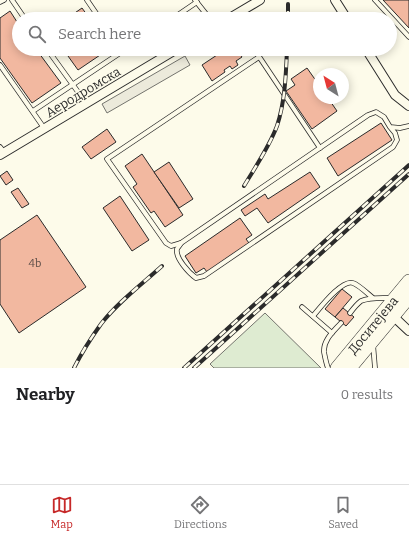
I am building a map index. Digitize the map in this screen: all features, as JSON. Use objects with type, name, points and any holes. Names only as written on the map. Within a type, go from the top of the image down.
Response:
[{"type":"main road","name":"Доситејева","points":[[337,368],[409,281]]},
{"type":"main road","name":"Доситејева","points":[[350,368],[409,297]]},
{"type":"street","points":[[241,12],[260,0]]},
{"type":"street","points":[[335,0],[343,12]]},
{"type":"street","name":"Аеродромска","points":[[1,151],[44,128],[165,56]]},
{"type":"street","points":[[370,56],[395,95],[409,106]]},
{"type":"street","points":[[393,316],[409,331]]},
{"type":"lane","points":[[0,2],[4,0]]},
{"type":"lane","points":[[12,0],[20,12]]},
{"type":"lane","points":[[87,0],[95,12]]},
{"type":"lane","points":[[375,0],[386,12]]},
{"type":"lane","points":[[181,12],[196,1],[205,12]]},
{"type":"lane","points":[[397,24],[409,37]]},
{"type":"lane","points":[[52,56],[86,103]]},
{"type":"lane","points":[[33,112],[114,56]]},
{"type":"lane","points":[[181,243],[177,249],[178,257],[189,274],[196,278],[204,276],[393,147],[397,140],[395,134],[384,117],[376,112],[368,115],[320,148],[181,243],[171,246],[166,243],[108,159],[259,57],[320,148]]},
{"type":"lane","points":[[0,65],[44,128]]},
{"type":"lane","points":[[390,127],[400,128],[409,126]]},
{"type":"lane","points":[[313,316],[339,288],[349,282],[354,283],[373,298]]},
{"type":"lane","points":[[350,313],[360,302],[373,298],[395,298]]},
{"type":"lane","points":[[302,307],[332,333]]},
{"type":"lane","points":[[328,368],[324,345],[341,322]]},
{"type":"lane","points":[[373,340],[375,368]]},
{"type":"green space","points":[[265,313],[321,368],[214,368],[210,364]]},
{"type":"shaded area","points":[[185,56],[190,65],[107,113],[102,104]]},
{"type":"building","points":[[383,0],[409,0],[409,28],[397,15],[397,12],[394,12]]},
{"type":"building","points":[[82,8],[85,12],[76,12]]},
{"type":"building","points":[[10,11],[12,14],[12,56],[41,56],[61,83],[32,103],[0,58],[0,18]]},
{"type":"building","points":[[68,56],[99,56],[78,70]]},
{"type":"building","points":[[216,56],[242,57],[236,61],[238,65],[232,69],[230,66],[224,70],[225,72],[212,81],[202,65]]},
{"type":"building","points":[[307,68],[313,76],[313,104],[332,104],[337,111],[312,129],[286,91],[295,85],[291,79]]},
{"type":"building","points":[[381,123],[392,140],[338,176],[327,158]]},
{"type":"building","points":[[107,129],[116,142],[91,159],[82,147]]},
{"type":"building","points":[[142,154],[183,215],[165,227],[154,211],[151,213],[133,187],[137,184],[125,166]]},
{"type":"building","points":[[169,162],[193,199],[179,208],[154,172]]},
{"type":"building","points":[[7,171],[13,180],[6,185],[0,176]]},
{"type":"building","points":[[310,172],[320,187],[268,223],[257,208],[245,216],[241,210],[265,194],[268,199]]},
{"type":"building","points":[[18,188],[29,204],[22,208],[11,192]]},
{"type":"building","points":[[120,196],[149,240],[132,251],[103,208]]},
{"type":"building","points":[[37,215],[86,287],[19,333],[0,304],[0,240]]},
{"type":"building","points":[[240,218],[252,235],[246,239],[249,243],[207,272],[204,268],[196,273],[185,256]]},
{"type":"building","points":[[342,289],[352,297],[335,317],[325,309]]},
{"type":"building","points":[[343,308],[354,317],[346,326],[335,317]]},
{"type":"railway","points":[[288,4],[288,12]]},
{"type":"railway","points":[[244,186],[274,134],[280,117],[286,78],[287,56]]},
{"type":"railway","points":[[184,368],[409,165]]},
{"type":"railway","points":[[194,368],[409,174]]},
{"type":"railway","points":[[74,368],[101,324],[122,301],[162,266]]}]
